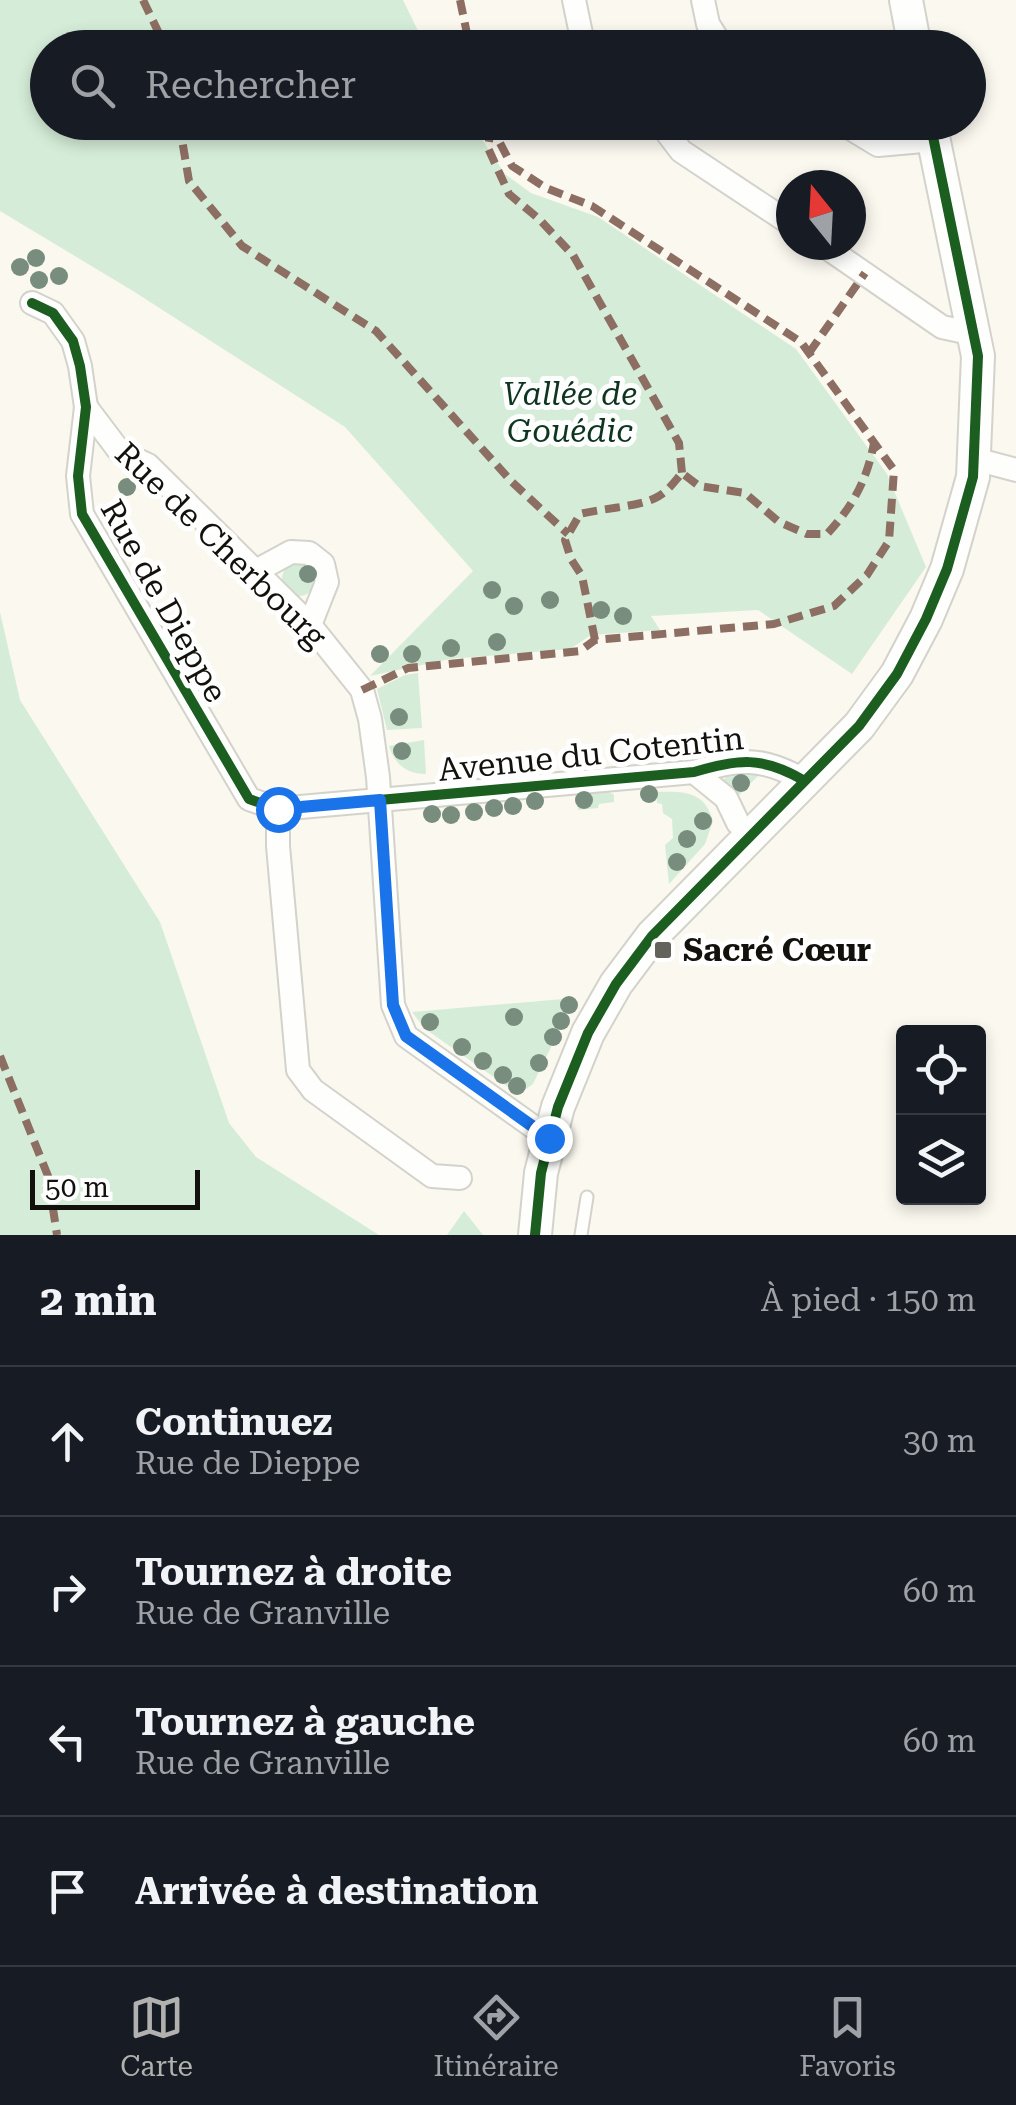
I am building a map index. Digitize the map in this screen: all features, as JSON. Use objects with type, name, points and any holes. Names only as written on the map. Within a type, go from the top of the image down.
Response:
[{"type":"street","points":[[574,0],[580,30]]},
{"type":"street","points":[[703,0],[712,30]]},
{"type":"street","points":[[906,0],[912,30]]},
{"type":"street","points":[[673,140],[681,151],[776,214]]},
{"type":"street","points":[[870,140],[878,145],[897,140]]},
{"type":"street","points":[[534,1235],[541,1172],[568,1076],[616,984],[652,936],[859,726],[912,647],[947,569],[975,459],[978,356],[934,140]]},
{"type":"street","points":[[845,260],[942,327],[974,334]]},
{"type":"street","name":"Rue de Dieppe","points":[[32,303],[53,313],[74,341],[86,407],[78,476],[82,514],[234,777],[249,799],[278,809]]},
{"type":"street","name":"Rue de Cherbourg","points":[[86,407],[120,452],[148,465],[310,625],[362,690],[370,720],[380,800],[397,1018],[406,1036],[549,1138]]},
{"type":"street","points":[[975,459],[1016,470]]},
{"type":"street","points":[[256,571],[292,552],[309,553],[323,564],[326,582],[310,625]]},
{"type":"street","name":"Avenue du Cotentin","points":[[380,800],[694,772],[764,762],[778,765],[803,780]]},
{"type":"street","name":"Avenue du Cotentin","points":[[694,772],[726,798],[738,824],[750,834]]},
{"type":"street","points":[[380,800],[278,809],[298,1070],[313,1090],[432,1176],[460,1178]]},
{"type":"lane","points":[[581,1235],[587,1197]]},
{"type":"green space","name":"Vallée de Gouédic","points":[[0,0],[403,0],[418,30],[30,30],[30,140],[482,140],[505,174],[531,193],[598,217],[796,349],[887,474],[926,567],[852,674],[758,610],[651,616],[660,630],[591,635],[570,649],[450,659],[370,676],[473,571],[345,427],[0,211]]},
{"type":"green space","points":[[299,562],[311,567],[316,579],[311,591],[299,596],[287,591],[282,579],[287,567]]},
{"type":"green space","points":[[0,612],[20,700],[160,922],[229,1123],[256,1157],[379,1235],[0,1235]]},
{"type":"green space","points":[[418,673],[422,728],[387,730],[377,689]]},
{"type":"green space","points":[[424,740],[426,774],[403,767],[389,746]]},
{"type":"green space","points":[[761,773],[737,797],[722,782],[726,777]]},
{"type":"green space","points":[[604,789],[614,795],[614,802],[578,810],[577,798],[585,790]]},
{"type":"green space","points":[[656,792],[699,798],[713,821],[705,844],[669,884],[665,845],[673,838],[672,819],[657,803]]},
{"type":"green space","points":[[575,998],[533,1084],[526,1089],[512,1090],[424,1028],[412,1012]]},
{"type":"green space","points":[[464,1211],[483,1235],[447,1235]]},
{"type":"marked path","points":[[143,0],[157,30]]},
{"type":"marked path","points":[[460,0],[466,30]]},
{"type":"marked path","points":[[182,140],[189,181],[242,246],[376,331],[512,482],[568,534]]},
{"type":"marked path","points":[[489,140],[488,148],[509,194],[573,255],[679,443],[682,473]]},
{"type":"marked path","points":[[362,690],[408,668],[580,651],[595,640],[774,624],[834,606],[867,575],[889,541],[894,470],[801,342],[592,206],[546,188],[512,166],[498,140]]},
{"type":"marked path","points":[[809,353],[865,273]]},
{"type":"marked path","points":[[595,640],[582,576],[565,540],[580,514],[651,500],[682,473],[699,486],[745,493],[779,522],[807,534],[827,534],[858,492],[874,443]]},
{"type":"marked path","points":[[0,1056],[48,1176],[57,1235]]},
{"type":"cycle path","points":[[535,1235],[541,1173],[558,1107],[588,1033],[616,984],[652,936],[859,726],[897,674],[947,569],[973,477],[978,356],[934,140]]},
{"type":"cycle path","points":[[32,303],[53,313],[73,341],[80,366],[86,407],[78,476],[82,514],[249,799],[278,809],[694,772],[737,762],[762,763],[803,780]]},
{"type":"place","name":"Sacré Cœur","points":[[663,950]]},
{"type":"route","points":[[278,809],[380,800],[397,1018],[406,1036],[549,1138]]}]
